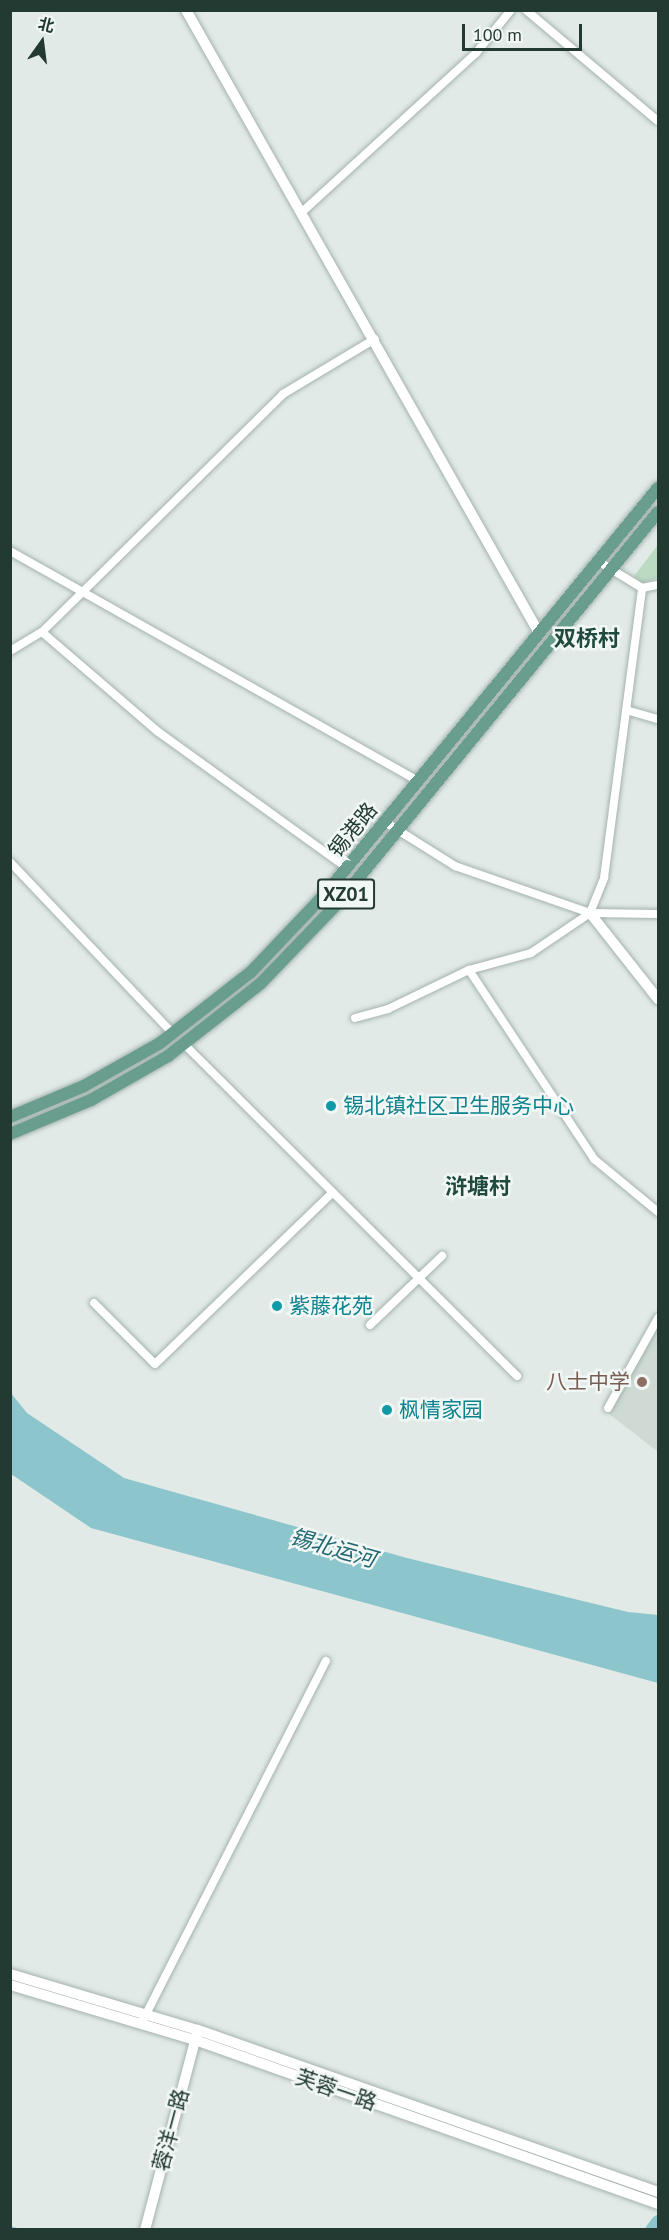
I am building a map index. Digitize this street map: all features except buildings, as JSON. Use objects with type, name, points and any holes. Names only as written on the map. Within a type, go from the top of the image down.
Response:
[{"type":"main road","name":"锡港路","points":[[10,1117],[84,1086],[173,1034],[251,972],[347,868],[658,488]]},
{"type":"main road","name":"锡港路","points":[[10,1134],[91,1100],[185,1045],[233,1008],[294,952],[338,903],[658,512]]},
{"type":"street","points":[[186,10],[375,339],[539,633]]},
{"type":"street","points":[[302,212],[476,53],[511,10]]},
{"type":"street","points":[[526,10],[658,121]]},
{"type":"street","points":[[10,651],[42,632],[283,394],[375,339]]},
{"type":"street","points":[[10,551],[418,781]]},
{"type":"street","points":[[598,561],[610,571],[642,588],[658,585]]},
{"type":"street","points":[[354,1018],[388,1009],[469,970],[531,953],[590,913],[604,878],[642,588]]},
{"type":"street","points":[[42,632],[157,731],[347,868]]},
{"type":"street","points":[[626,710],[658,718]]},
{"type":"street","points":[[385,822],[455,866],[590,913],[658,914]]},
{"type":"street","points":[[10,862],[173,1034]]},
{"type":"street","points":[[590,913],[658,999]]},
{"type":"street","points":[[469,970],[594,1159],[658,1212]]},
{"type":"street","points":[[185,1045],[416,1278],[517,1376]]},
{"type":"street","points":[[94,1303],[155,1364],[332,1193]]},
{"type":"street","points":[[370,1324],[416,1278],[442,1256]]},
{"type":"street","points":[[608,1408],[658,1318]]},
{"type":"street","points":[[144,2018],[326,1661]]},
{"type":"street","name":"芙蓉一路","points":[[10,1974],[196,2035],[635,2190],[658,2204]]},
{"type":"street","name":"芙蓉一路","points":[[10,1984],[144,2018]]},
{"type":"street","name":"蓉洋一路","points":[[145,2229],[196,2035]]},
{"type":"street","name":"芙蓉一路","points":[[635,2190],[658,2192]]},
{"type":"shaded area","name":"八士中学","points":[[658,1322],[658,1452],[608,1413]]},
{"type":"green space","points":[[658,545],[658,578],[642,583],[634,576]]},
{"type":"water","name":"锡北运河","points":[[10,1392],[27,1413],[124,1478],[407,1558],[628,1612],[658,1615],[658,1683],[91,1528],[11,1474]]},
{"type":"waterway","points":[[652,2230],[658,2222]]},
{"type":"waterway","points":[[10,2227],[20,2230]]},
{"type":"place","name":"锡北镇社区卫生服务中心","points":[[331,1106]]},
{"type":"place","name":"紫藤花苑","points":[[277,1306]]},
{"type":"place","name":"八士中学","points":[[642,1382]]},
{"type":"place","name":"枫情家园","points":[[387,1410]]},
{"type":"district","name":"双桥村","points":[[587,639]]},
{"type":"district","name":"浒塘村","points":[[478,1187]]}]
